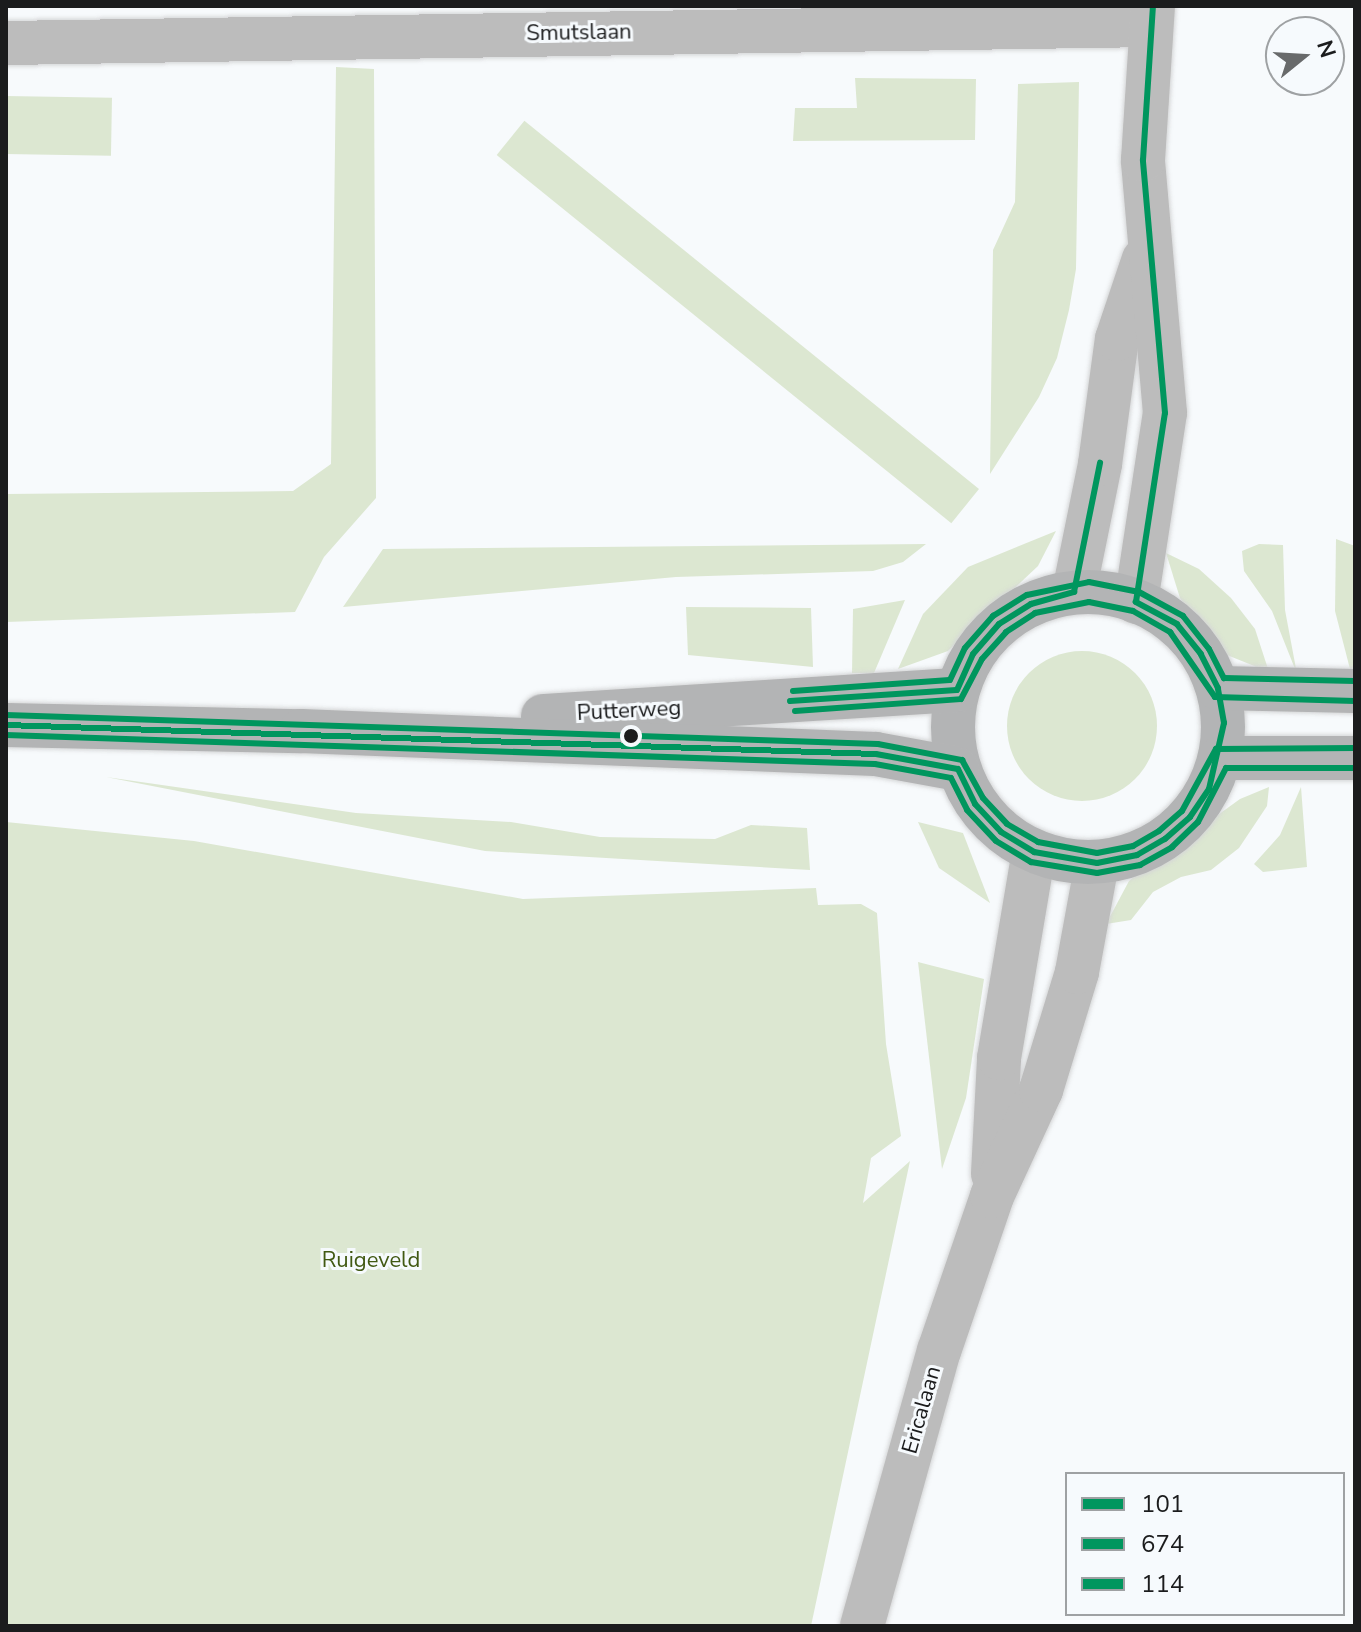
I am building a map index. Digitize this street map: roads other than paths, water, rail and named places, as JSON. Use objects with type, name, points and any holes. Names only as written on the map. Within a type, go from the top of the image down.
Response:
[{"type":"main road","points":[[1074,592],[1136,602],[1177,624],[1201,654],[1218,688],[1224,723],[1220,758],[1190,817],[1165,839],[1137,855],[1097,863],[1034,852],[1001,832],[975,804],[958,769],[952,729],[957,690],[973,654],[999,624],[1031,604],[1074,592]]},
{"type":"main road","points":[[1218,688],[1355,691]]},
{"type":"main road","name":"Putterweg","points":[[301,731],[957,690]]},
{"type":"main road","name":"Putterweg","points":[[6,725],[301,731],[876,754],[958,769]]},
{"type":"main road","points":[[1220,758],[1355,758]]},
{"type":"street","name":"Smutslaan","points":[[6,43],[359,21],[1152,15]]},
{"type":"street","points":[[1136,602],[1165,413],[1147,249],[1143,160],[1152,15]]},
{"type":"street","points":[[1074,592],[1091,519],[1117,339],[1147,249]]},
{"type":"street","name":"Ericalaan","points":[[992,1196],[999,1058],[1034,852]]},
{"type":"street","name":"Ericalaan","points":[[862,1626],[939,1351],[992,1196],[1041,1090],[1077,972],[1097,863]]},
{"type":"park label","name":"Ruigeveld","points":[[371,1261]]}]
